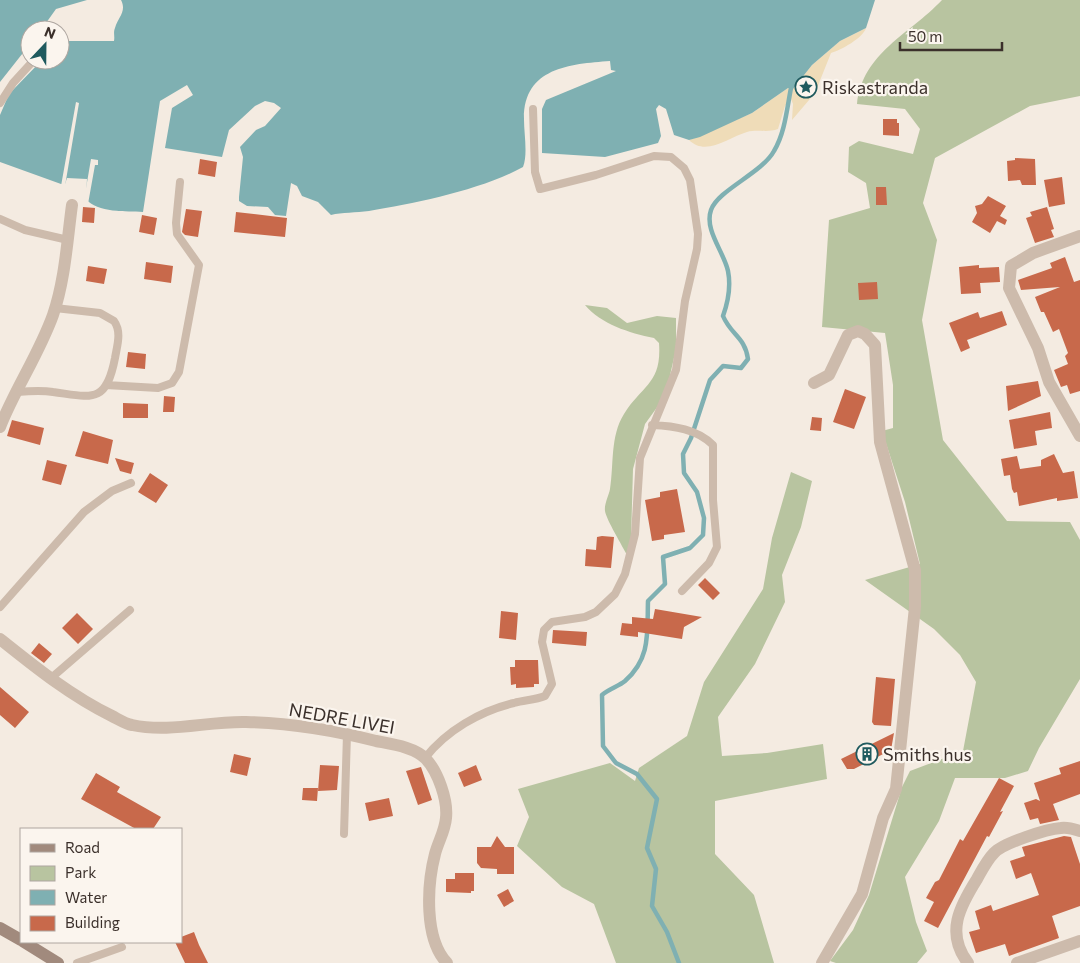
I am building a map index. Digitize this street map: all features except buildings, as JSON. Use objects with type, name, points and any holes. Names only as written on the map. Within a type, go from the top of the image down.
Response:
[{"type":"main road","points":[[0,928],[20,939]]},
{"type":"main road","points":[[26,943],[58,963]]},
{"type":"street","points":[[0,427],[55,308],[64,273],[72,205]]},
{"type":"street","points":[[1080,236],[1033,253],[1010,266],[1010,288],[1038,348],[1049,382],[1080,436]]},
{"type":"street","points":[[814,383],[829,375],[848,335],[858,331],[865,334],[875,345],[880,442],[915,570],[915,607],[896,789],[883,818],[862,894],[822,963]]},
{"type":"street","name":"NEDRE LIVEI","points":[[0,639],[50,678],[99,710],[131,725],[159,728],[245,722],[316,727],[401,747],[426,758]]},
{"type":"street","points":[[426,758],[434,771],[443,793],[447,812],[433,863],[430,886],[432,933],[438,951],[447,963]]},
{"type":"street","points":[[968,963],[963,957],[956,935],[957,915],[994,852],[1006,845],[1060,828],[1080,831]]},
{"type":"street","points":[[1017,963],[1080,941]]},
{"type":"lane","points":[[0,103],[13,83],[25,70]]},
{"type":"lane","points":[[426,758],[451,732],[485,713],[516,702],[536,700],[548,693],[552,684],[542,642],[544,630],[552,622],[585,617],[596,612],[615,594],[625,574],[635,534],[636,481],[640,458],[652,425],[665,401],[676,370],[684,301],[698,249],[697,217],[690,180],[678,162],[664,156],[654,156],[596,175],[540,189],[535,172],[533,109]]},
{"type":"lane","points":[[106,385],[158,388],[172,383],[178,372],[198,265],[176,234],[180,182]]},
{"type":"lane","points":[[0,219],[25,230],[68,240]]},
{"type":"lane","points":[[17,392],[52,392],[89,397],[97,394],[106,385],[119,336],[117,324],[111,318],[100,313],[55,308]]},
{"type":"lane","points":[[652,425],[684,430],[705,437],[713,445],[713,500],[717,547],[708,563],[682,590]]},
{"type":"lane","points":[[0,607],[84,512],[106,494],[131,483]]},
{"type":"lane","points":[[50,678],[130,610]]},
{"type":"lane","points":[[344,834],[347,734]]},
{"type":"lane","points":[[78,963],[122,947]]},
{"type":"green space","points":[[942,0],[1080,0],[1080,96],[1030,106],[935,158],[923,203],[937,240],[922,320],[943,440],[1007,521],[1070,522],[1080,540],[1080,679],[1039,748],[1028,771],[1005,778],[955,778],[939,821],[905,877],[916,922],[927,951],[917,963],[836,963],[830,961],[853,930],[869,895],[902,787],[910,771],[963,751],[976,682],[960,655],[934,629],[865,580],[920,564],[905,502],[882,431],[893,428],[893,385],[885,333],[822,327],[829,220],[870,208],[866,183],[848,172],[849,147],[859,141],[913,154],[920,129],[905,109],[857,104],[861,86],[868,71],[878,57]]},
{"type":"green space","points":[[585,305],[607,308],[627,323],[657,316],[676,318],[676,349],[668,384],[658,406],[645,424],[633,469],[631,539],[627,555],[605,511],[610,489],[614,441],[624,414],[654,376],[659,357],[659,343],[654,338],[616,327],[599,317]]},
{"type":"green space","points":[[791,472],[812,481],[801,527],[782,575],[785,602],[755,664],[718,717],[722,756],[767,753],[823,744],[827,779],[715,801],[715,854],[754,895],[774,963],[616,963],[594,904],[562,887],[517,846],[529,817],[518,789],[610,763],[635,781],[639,768],[687,736],[704,682],[763,589],[772,538]]},
{"type":"sand","name":"Riskastranda","points":[[866,28],[856,40],[831,53],[815,93],[792,120],[793,104],[791,99],[785,106],[778,129],[747,132],[718,144],[703,147],[689,140],[752,113],[788,88],[793,89],[812,65],[840,41]]},
{"type":"water","points":[[0,0],[87,0],[56,9],[48,20],[20,20],[20,57],[0,82]]},
{"type":"water","points":[[121,0],[875,0],[866,28],[840,41],[812,65],[793,89],[788,88],[752,113],[700,137],[689,140],[674,135],[666,109],[659,105],[656,109],[661,136],[658,143],[605,157],[542,153],[542,109],[546,100],[616,71],[611,70],[610,61],[579,64],[551,72],[540,79],[531,89],[526,103],[524,120],[525,156],[523,167],[488,182],[448,195],[369,211],[331,215],[318,202],[302,196],[297,186],[291,183],[286,216],[275,215],[268,207],[247,206],[239,201],[243,157],[240,147],[256,130],[265,126],[281,108],[274,103],[265,101],[255,106],[229,130],[222,157],[165,148],[172,108],[193,95],[187,85],[160,101],[143,212],[105,209],[91,204],[86,199],[87,179],[67,178],[65,184],[61,184],[0,162],[0,115],[9,94],[32,70],[70,70],[70,41],[114,41],[114,30],[123,11]]},
{"type":"pier","points":[[76,102],[79,103],[65,186],[61,186]]},
{"type":"pier","points":[[91,159],[98,160],[98,165],[95,165],[88,204],[84,200]]},
{"type":"waterway","points":[[679,963],[667,932],[652,906],[656,869],[647,848],[657,799],[637,774],[616,763],[603,746],[602,695],[625,681],[633,672],[643,654],[647,634],[648,601],[665,584],[663,557],[690,548],[703,535],[704,518],[697,492],[684,473],[683,454],[691,438],[710,380],[723,366],[741,368],[748,359],[744,346],[723,316],[728,294],[729,277],[726,264],[712,233],[710,225],[711,210],[722,195],[760,167],[774,151],[783,128],[791,88]]},
{"type":"place","name":"Riskastranda","points":[[806,87]]},
{"type":"place","name":"Smiths hus","points":[[867,754]]}]
